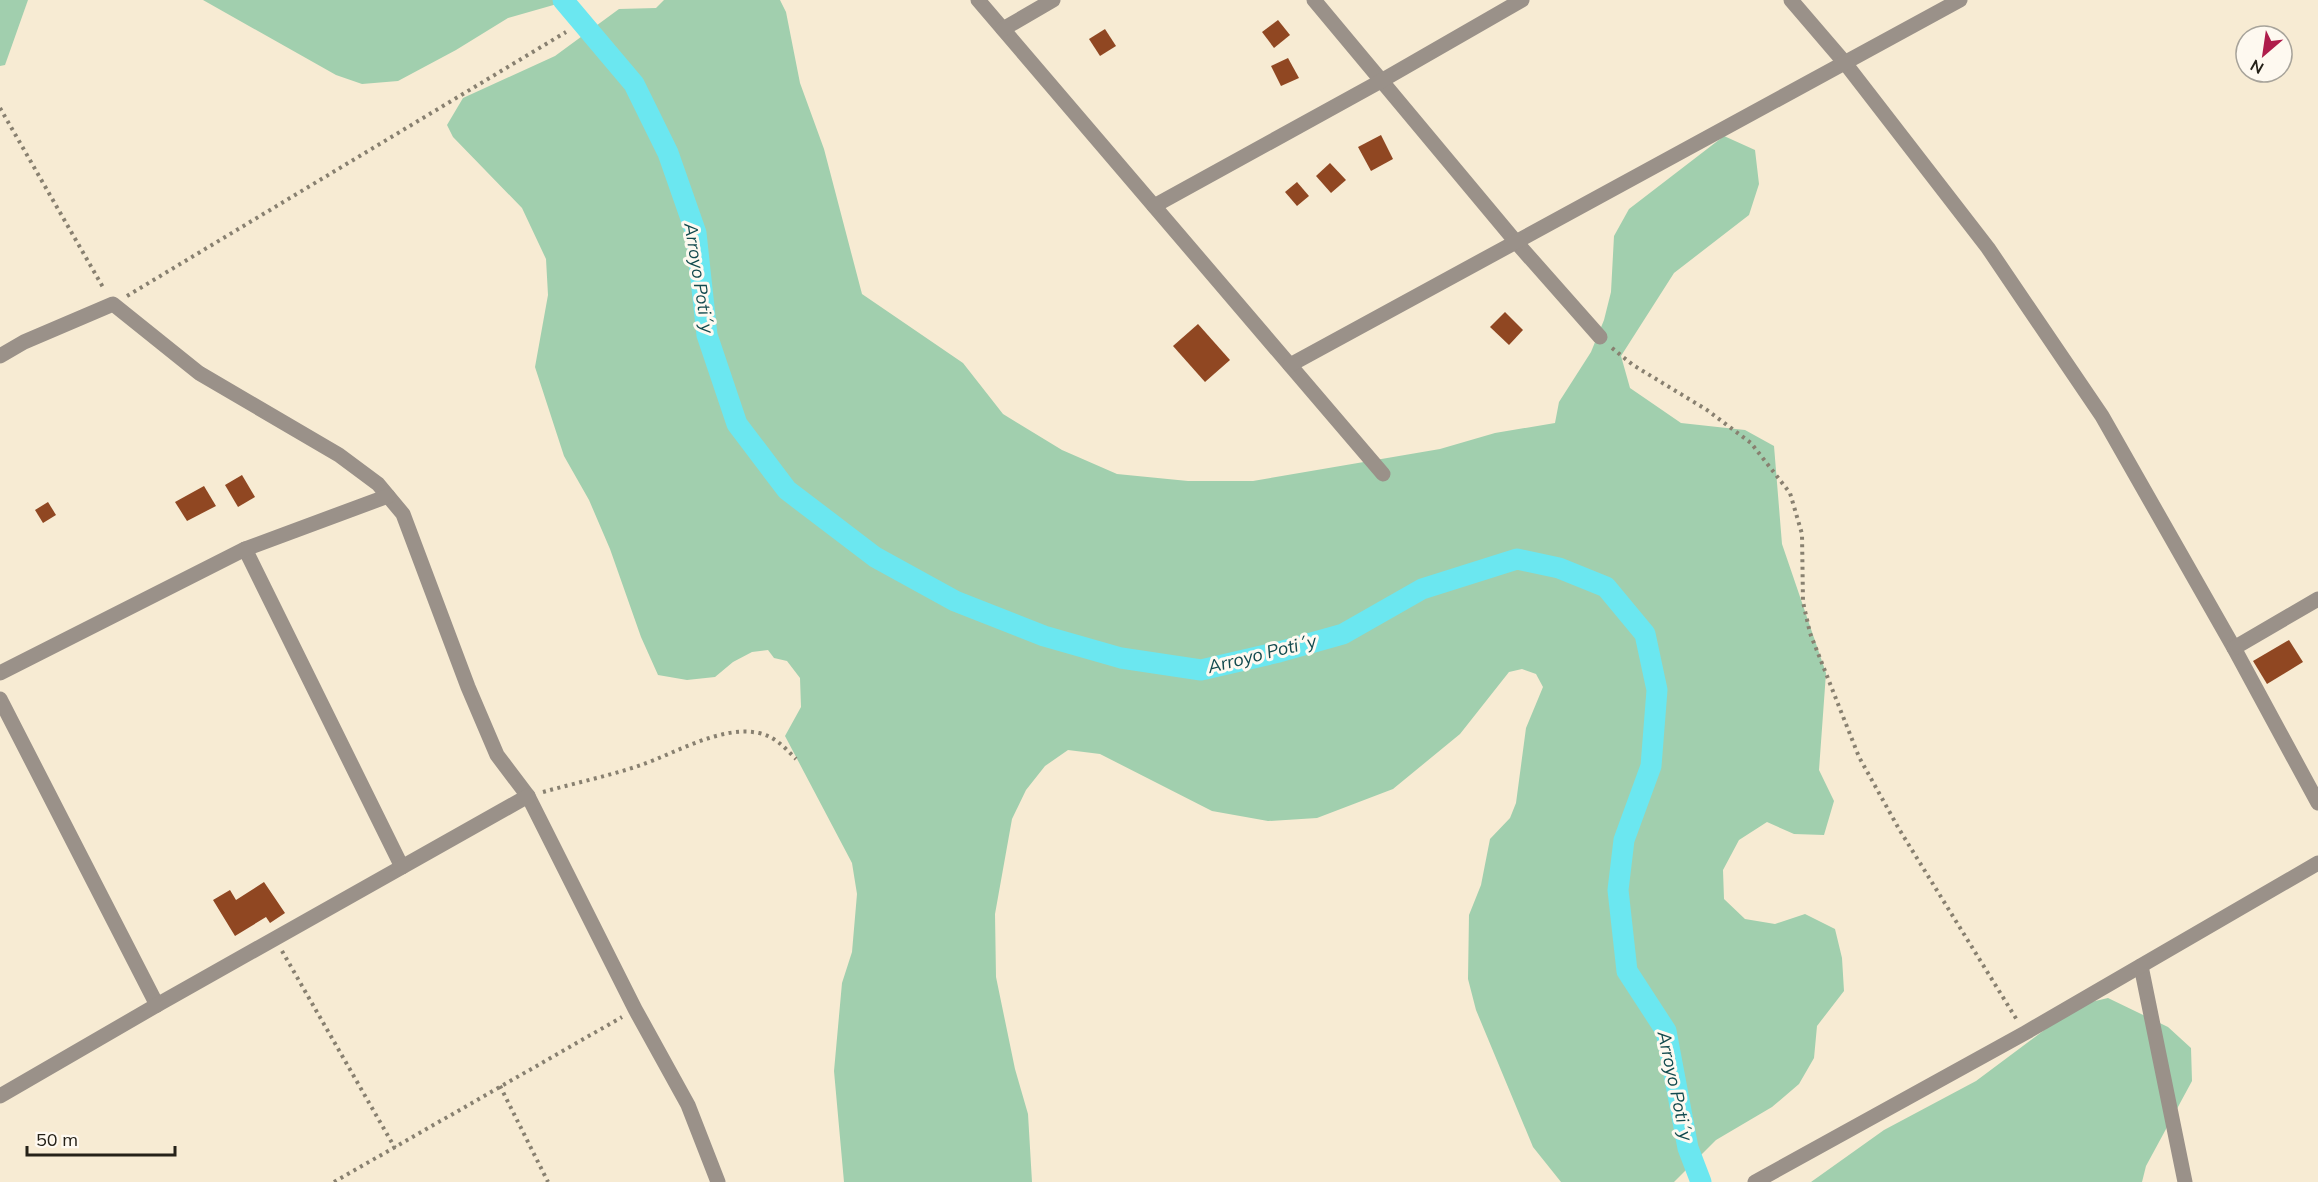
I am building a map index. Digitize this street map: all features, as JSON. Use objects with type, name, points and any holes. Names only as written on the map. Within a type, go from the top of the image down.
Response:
[{"type":"street","points":[[978,0],[1383,474]]},
{"type":"street","points":[[1003,28],[1053,0]]},
{"type":"street","points":[[1314,0],[1516,242],[1600,337]]},
{"type":"street","points":[[1154,206],[1381,81],[1522,0]]},
{"type":"street","points":[[1791,0],[1845,63],[1988,248],[2102,416],[2234,648],[2318,803]]},
{"type":"street","points":[[1290,365],[1960,0]]},
{"type":"street","points":[[0,356],[24,342],[113,304],[199,373],[339,455],[378,484],[403,514],[468,687],[497,755],[528,796],[635,1009],[688,1105],[718,1182]]},
{"type":"street","points":[[0,673],[244,549],[388,496]]},
{"type":"street","points":[[244,549],[402,867]]},
{"type":"street","points":[[2234,648],[2318,599]]},
{"type":"street","points":[[0,699],[157,1005]]},
{"type":"street","points":[[0,1096],[274,938],[528,796]]},
{"type":"street","points":[[1755,1182],[2025,1034],[2318,863]]},
{"type":"street","points":[[2141,966],[2186,1182]]},
{"type":"path","points":[[0,108],[113,304],[566,32]]},
{"type":"path","points":[[1600,337],[1633,365],[1707,410],[1751,443],[1790,493],[1802,534],[1803,602],[1810,633],[1859,757],[1899,829],[2025,1034]]},
{"type":"path","points":[[528,796],[640,765],[698,742],[732,733],[759,733],[776,739],[796,759]]},
{"type":"path","points":[[274,938],[395,1148]]},
{"type":"path","points":[[334,1182],[635,1009]]},
{"type":"path","points":[[500,1086],[548,1182]]},
{"type":"green space","points":[[0,0],[28,0],[5,65],[0,66]]},
{"type":"green space","points":[[203,0],[571,0],[508,18],[456,50],[398,81],[362,84],[336,75]]},
{"type":"green space","points":[[664,0],[780,0],[786,12],[800,83],[824,149],[862,294],[963,363],[1003,414],[1062,450],[1117,474],[1188,481],[1253,481],[1440,449],[1495,433],[1555,423],[1559,402],[1591,352],[1604,320],[1611,292],[1614,236],[1629,209],[1724,136],[1755,150],[1759,184],[1749,215],[1674,273],[1621,356],[1630,388],[1681,423],[1745,430],[1774,446],[1782,544],[1826,673],[1819,770],[1834,801],[1824,835],[1794,834],[1767,822],[1739,840],[1723,870],[1724,899],[1745,919],[1775,924],[1805,914],[1835,929],[1842,958],[1844,991],[1817,1026],[1814,1058],[1799,1084],[1772,1107],[1716,1140],[1674,1182],[1561,1182],[1533,1147],[1476,1010],[1468,979],[1469,915],[1481,885],[1490,839],[1510,818],[1516,803],[1526,728],[1543,687],[1536,674],[1522,669],[1509,672],[1460,734],[1393,789],[1317,818],[1268,821],[1212,811],[1100,754],[1068,750],[1045,766],[1026,790],[1012,819],[995,914],[996,977],[1015,1069],[1028,1114],[1032,1182],[844,1182],[834,1071],[842,983],[852,952],[857,894],[852,863],[785,736],[801,707],[800,678],[787,661],[774,658],[768,650],[752,652],[733,662],[715,677],[687,680],[658,675],[641,637],[610,549],[589,500],[564,456],[535,367],[548,295],[546,259],[522,208],[453,137],[447,125],[463,98],[555,56],[619,9],[656,8]]},
{"type":"green space","points":[[2108,998],[2168,1027],[2191,1048],[2192,1081],[2146,1166],[2142,1182],[1811,1182],[1884,1130],[1976,1081],[2078,1005]]},
{"type":"building","points":[[1278,20],[1290,35],[1274,48],[1262,32]]},
{"type":"building","points":[[1105,29],[1116,46],[1100,56],[1089,39]]},
{"type":"building","points":[[1288,58],[1299,78],[1281,86],[1271,66]]},
{"type":"building","points":[[1381,135],[1393,159],[1371,171],[1358,147]]},
{"type":"building","points":[[1330,163],[1346,180],[1331,193],[1316,176]]},
{"type":"building","points":[[1297,182],[1309,196],[1297,206],[1285,192]]},
{"type":"building","points":[[1505,312],[1523,330],[1509,345],[1490,327]]},
{"type":"building","points":[[1198,324],[1230,360],[1205,382],[1173,346]]},
{"type":"building","points":[[242,475],[255,497],[238,507],[225,485]]},
{"type":"building","points":[[204,486],[216,506],[187,521],[175,502]]},
{"type":"building","points":[[48,502],[56,515],[43,523],[35,510]]},
{"type":"building","points":[[2289,640],[2303,662],[2267,684],[2253,661]]},
{"type":"building","points":[[264,882],[285,913],[270,923],[266,917],[235,936],[213,900],[230,890],[236,900]]},
{"type":"waterway","name":"Arroyo Poti´y","points":[[563,0],[634,84],[668,153],[696,233],[707,335],[737,424],[787,490],[875,557],[955,601],[1044,636],[1121,658],[1201,670],[1343,634],[1422,589],[1517,559],[1559,568],[1606,587],[1645,634],[1657,690],[1651,766],[1624,840],[1618,890],[1627,971],[1666,1031],[1688,1148],[1701,1182]]}]
